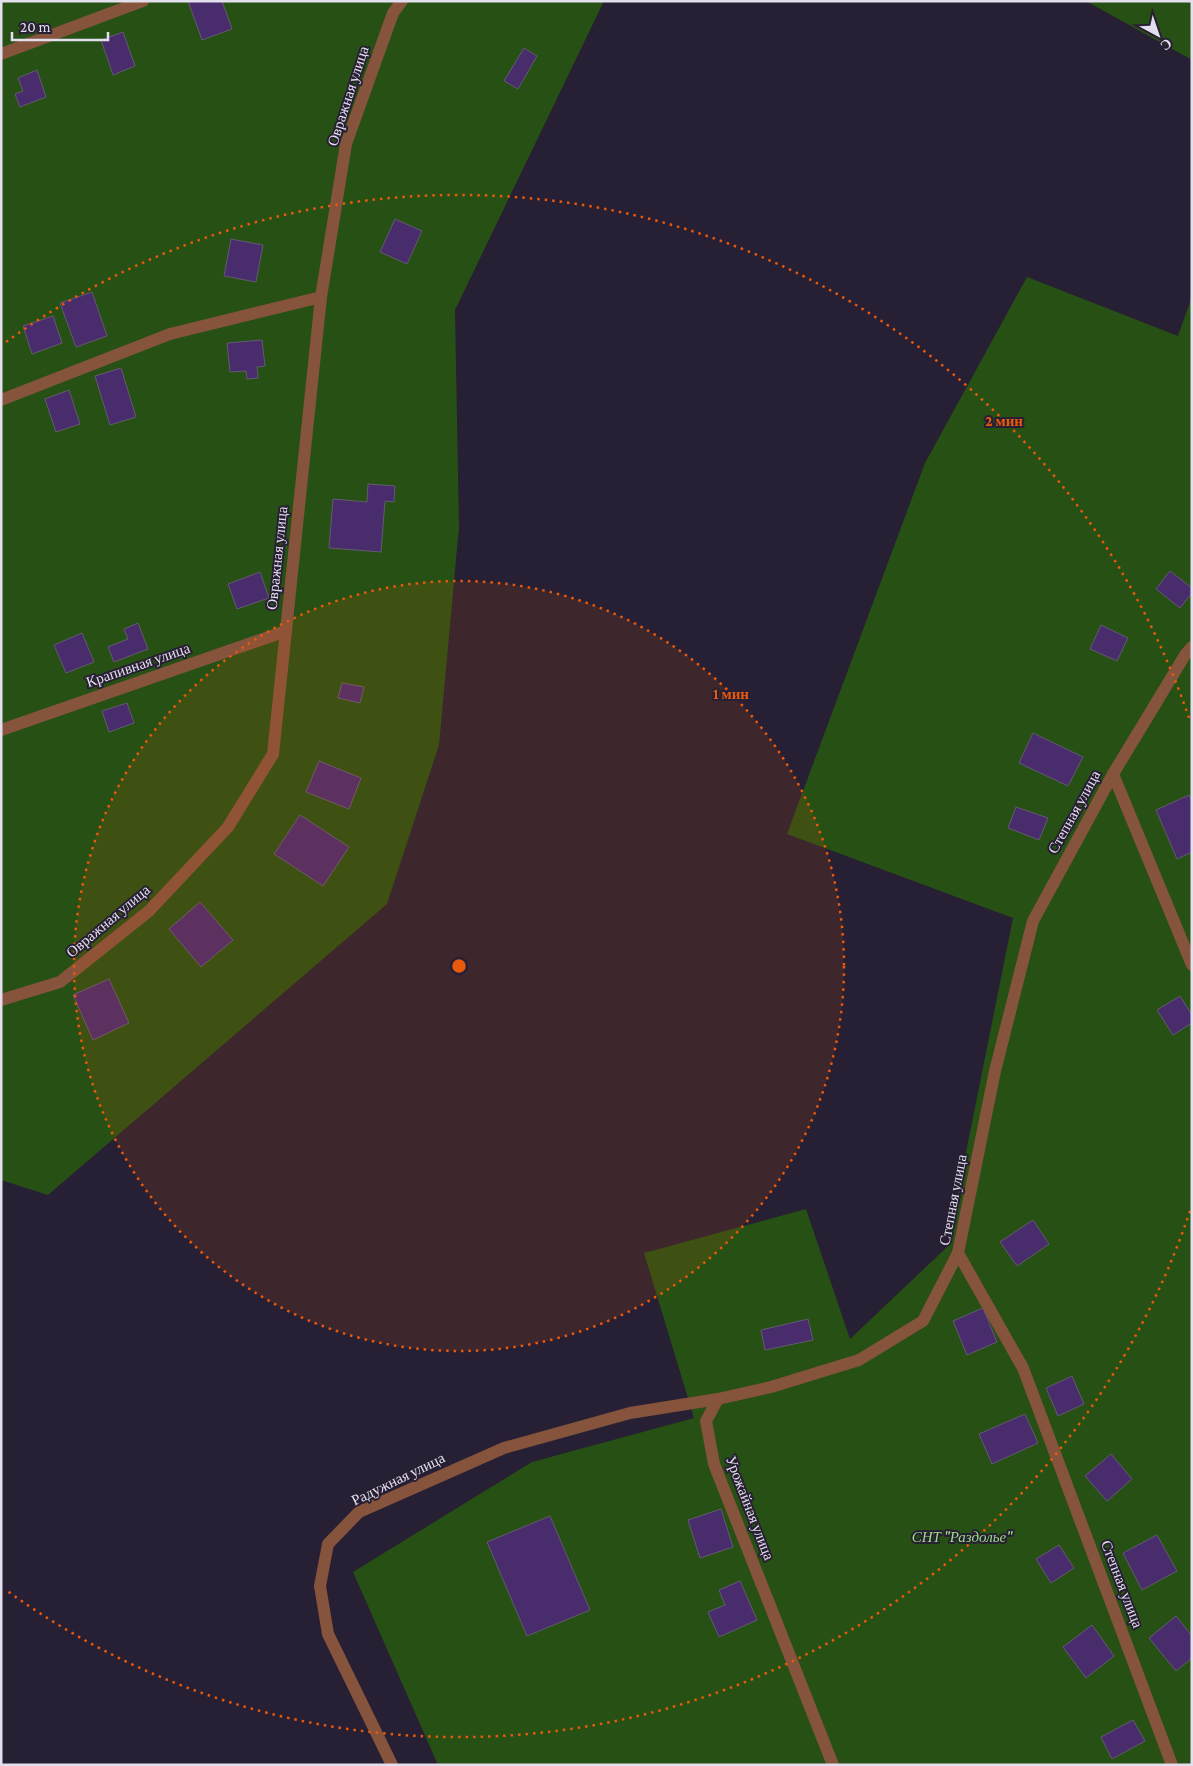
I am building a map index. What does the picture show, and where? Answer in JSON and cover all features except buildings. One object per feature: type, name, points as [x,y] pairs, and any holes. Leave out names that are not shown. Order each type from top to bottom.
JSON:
[{"type":"street","points":[[1,54],[143,1]]},
{"type":"street","name":"Овражная улица","points":[[1,1000],[60,982],[149,911],[228,827],[273,754],[321,297],[346,144],[393,13],[402,1]]},
{"type":"street","points":[[1,400],[170,334],[321,297]]},
{"type":"street","name":"Крапивная улица","points":[[1,730],[286,631]]},
{"type":"street","name":"Степная улица","points":[[1172,1765],[1023,1368],[958,1253],[996,1071],[1033,921],[1113,774],[1185,655],[1192,647]]},
{"type":"street","points":[[1113,774],[1192,966]]},
{"type":"street","points":[[718,1399],[771,1386],[859,1360],[923,1321],[958,1253]]},
{"type":"street","name":"Радужная улица","points":[[392,1765],[328,1634],[320,1586],[328,1544],[359,1512],[504,1448],[630,1413],[718,1399]]},
{"type":"street","name":"Урожайная улица","points":[[718,1399],[706,1421],[714,1464],[833,1765]]},
{"type":"green space","points":[[1,1],[604,1],[455,310],[459,527],[439,745],[387,904],[48,1195],[1,1180]]},
{"type":"green space","points":[[1086,1],[1192,1],[1192,60]]},
{"type":"green space","name":"СНТ \"Раздолье\"","points":[[1027,277],[1178,336],[1192,296],[1192,1765],[438,1765],[353,1572],[532,1462],[694,1418],[644,1253],[806,1209],[850,1339],[947,1247],[1013,918],[787,834],[925,463]]}]
